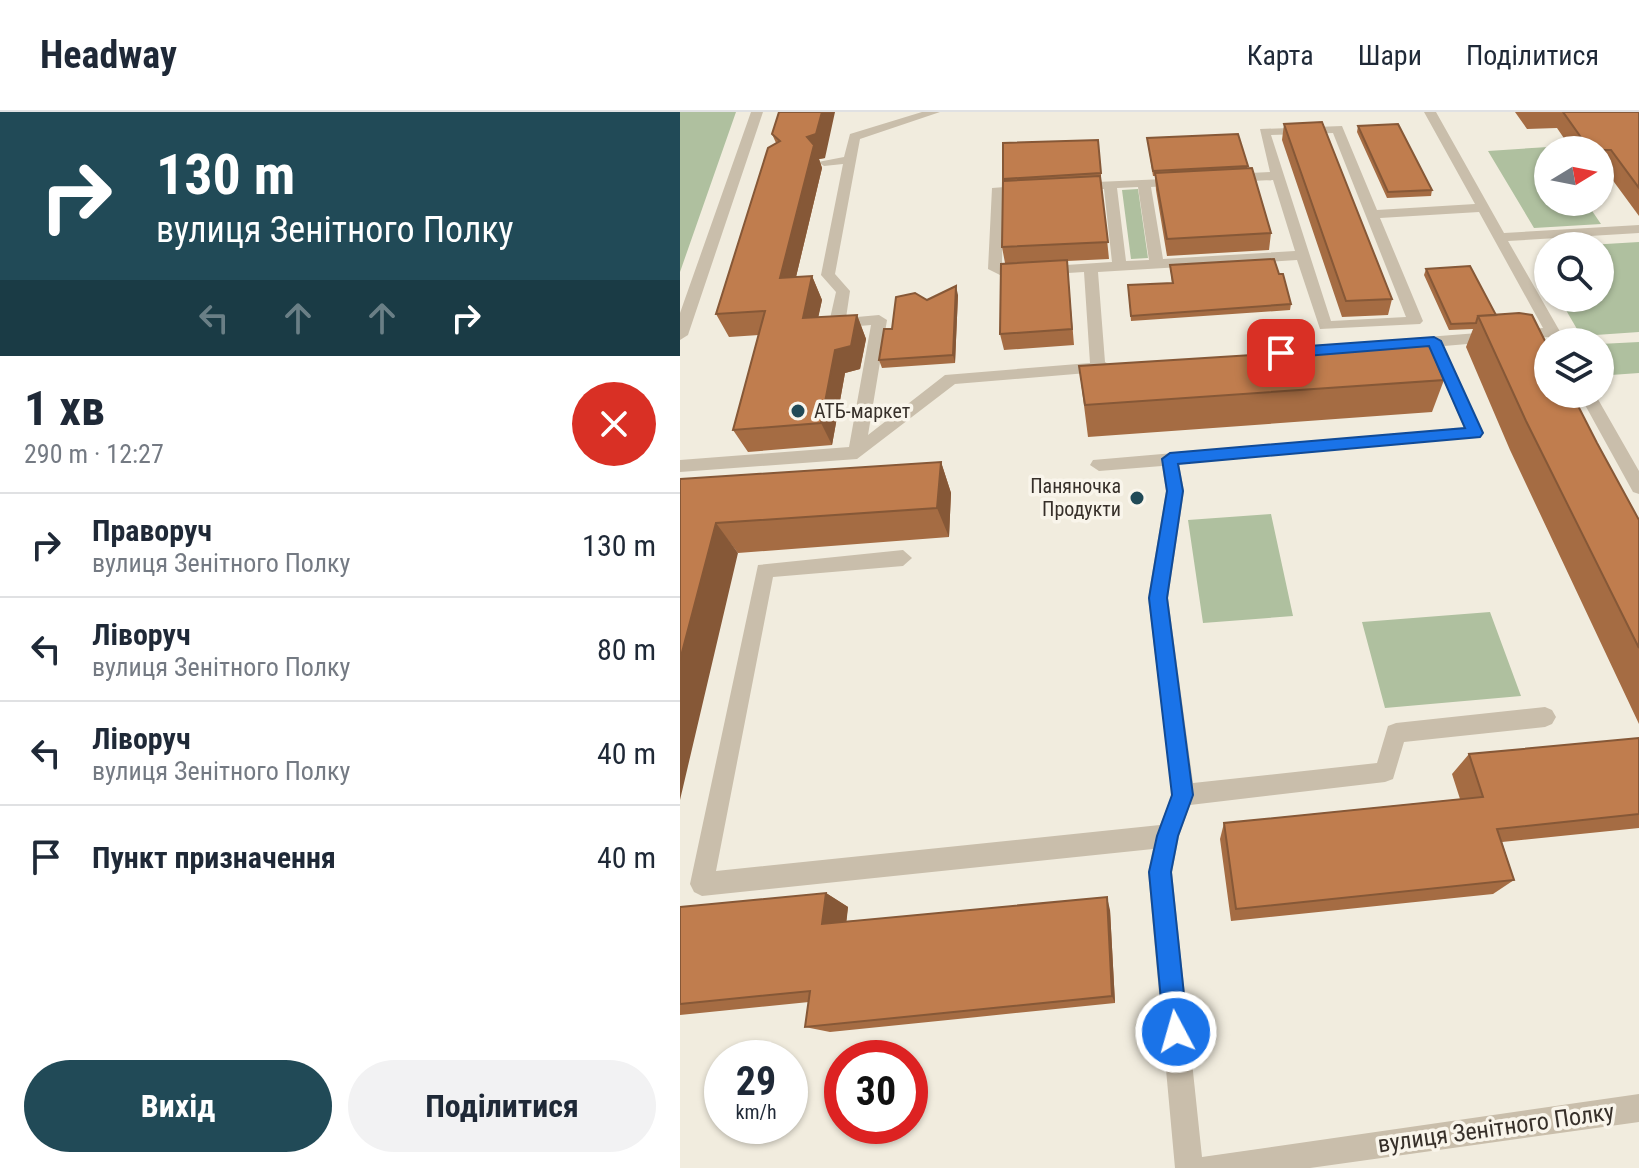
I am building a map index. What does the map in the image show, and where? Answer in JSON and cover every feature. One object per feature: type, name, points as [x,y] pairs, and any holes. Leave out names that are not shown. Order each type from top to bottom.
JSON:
[{"type":"street","points":[[680,335],[746,167],[757,112]]},
{"type":"street","points":[[857,453],[879,320],[837,323],[843,291],[828,275],[854,137],[934,112]]},
{"type":"street","points":[[1430,112],[1550,328]]},
{"type":"street","points":[[1338,129],[1415,321],[1325,326],[1278,176],[1264,132],[1338,129]]},
{"type":"street","points":[[824,162],[849,160]]},
{"type":"street","points":[[1278,176],[997,191],[995,269],[1004,273],[1302,255]]},
{"type":"street","points":[[1144,183],[1157,264]]},
{"type":"street","points":[[1110,185],[1119,266]]},
{"type":"street","points":[[1372,214],[1483,208]]},
{"type":"street","points":[[1499,237],[1639,229]]},
{"type":"street","points":[[1091,268],[1098,367]]},
{"type":"street","points":[[1250,356],[1434,341],[1534,338]]},
{"type":"street","points":[[1099,465],[1475,433],[1434,341]]},
{"type":"street","points":[[680,466],[857,453],[951,379],[1128,365]]},
{"type":"street","points":[[1595,408],[1639,487]]},
{"type":"street","points":[[1170,459],[1175,491],[1158,598],[1183,795],[1167,836],[1160,872],[1189,1168]]},
{"type":"street","points":[[903,558],[765,570],[702,884],[1167,836]]},
{"type":"street","points":[[1183,795],[1385,772],[1396,733],[1545,717]]},
{"type":"street","name":"вулиця Зенітного Полку","points":[[1210,1168],[1639,1108]]},
{"type":"green space","points":[[680,112],[736,112],[680,272]]},
{"type":"green space","points":[[1534,148],[1534,216],[1596,216],[1601,224],[1534,228],[1488,151]]},
{"type":"green space","points":[[1138,189],[1148,258],[1131,259],[1122,190]]},
{"type":"green space","points":[[1639,242],[1639,332],[1614,334],[1614,328],[1576,328],[1567,312],[1614,312],[1614,243]]},
{"type":"green space","points":[[1639,342],[1639,373],[1614,375],[1614,343]]},
{"type":"green space","points":[[1271,514],[1293,616],[1203,623],[1188,520]]},
{"type":"green space","points":[[1490,612],[1521,696],[1385,708],[1362,622]]},
{"type":"building","points":[[779,112],[822,112],[816,134],[807,137],[814,145],[780,278],[812,276],[803,318],[857,315],[851,346],[835,350],[821,423],[733,430],[765,311],[716,314],[768,148],[780,141],[772,134]]},
{"type":"building","points":[[1563,112],[1639,112],[1639,188],[1614,154],[1614,136],[1580,136]]},
{"type":"building","points":[[1322,122],[1392,299],[1346,301],[1284,124]]},
{"type":"building","points":[[1398,124],[1432,190],[1388,192],[1358,126]]},
{"type":"building","points":[[1238,134],[1248,166],[1153,171],[1147,138]]},
{"type":"building","points":[[1098,140],[1101,173],[1003,179],[1003,143]]},
{"type":"building","points":[[1252,168],[1271,233],[1167,239],[1155,173]]},
{"type":"building","points":[[1100,176],[1108,242],[1002,247],[1003,181]]},
{"type":"building","points":[[1274,259],[1279,274],[1283,274],[1291,304],[1131,316],[1128,285],[1173,283],[1170,265]]},
{"type":"building","points":[[1067,260],[1072,329],[1000,334],[1001,264]]},
{"type":"building","points":[[1470,266],[1496,315],[1478,316],[1476,323],[1451,324],[1426,269]]},
{"type":"building","points":[[956,286],[953,355],[879,360],[884,329],[892,329],[896,297],[915,293],[927,300]]},
{"type":"building","points":[[1532,315],[1538,328],[1534,328],[1534,408],[1579,408],[1639,520],[1639,648],[1526,421],[1478,316]]},
{"type":"building","points":[[1429,344],[1444,380],[1085,405],[1079,366]]},
{"type":"building","points":[[941,462],[937,508],[716,523],[680,660],[680,479]]},
{"type":"building","points":[[1639,738],[1639,814],[1497,829],[1514,880],[1236,909],[1224,823],[1483,797],[1469,754]]},
{"type":"building","points":[[826,893],[822,924],[1107,897],[1112,996],[805,1027],[810,991],[680,1004],[680,907]]},
{"type":"place","name":"АТБ-маркет","points":[[798,411]]},
{"type":"place","name":"Паняночка Продукти","points":[[1137,498]]},
{"type":"route","points":[[1176,1032],[1160,872],[1167,836],[1183,795],[1158,598],[1175,491],[1170,459],[1475,433],[1434,341],[1281,353]]}]
